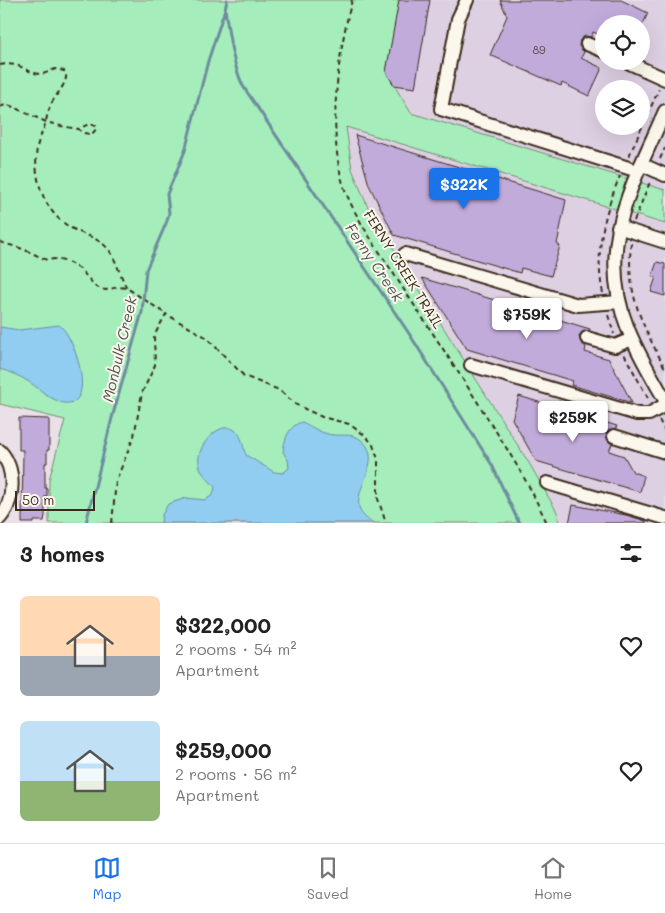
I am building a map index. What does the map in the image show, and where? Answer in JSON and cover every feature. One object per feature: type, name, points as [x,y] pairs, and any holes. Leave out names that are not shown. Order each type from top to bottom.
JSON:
[{"type":"street","points":[[467,0],[458,18],[441,109],[640,168],[660,172]]},
{"type":"street","points":[[588,44],[595,47]]},
{"type":"street","points":[[645,70],[665,79]]},
{"type":"street","points":[[665,111],[624,202],[615,250],[620,302],[632,340],[660,381],[665,400]]},
{"type":"street","points":[[618,227],[665,242]]},
{"type":"street","points":[[405,254],[578,305],[620,302]]},
{"type":"street","points":[[587,338],[616,346],[632,340]]},
{"type":"street","points":[[471,365],[641,415],[653,412],[665,405]]},
{"type":"street","points":[[614,436],[665,452]]},
{"type":"street","points":[[0,451],[10,468],[12,488],[7,507],[0,518]]},
{"type":"street","points":[[547,483],[665,518]]},
{"type":"path","name":"FERNY CREEK TRAIL","points":[[352,0],[339,75],[336,124],[339,168],[347,196],[372,239],[512,456],[531,490],[546,523]]},
{"type":"path","points":[[0,65],[16,65],[37,74],[44,74],[56,68],[66,73],[66,80],[56,94],[38,143],[37,179],[45,201],[54,214],[74,230],[99,240],[110,251],[127,288]]},
{"type":"path","points":[[0,107],[5,105],[11,106],[46,122],[78,129],[83,133],[95,132],[97,128],[89,124],[78,129]]},
{"type":"path","points":[[665,148],[660,172],[639,206],[632,232],[629,265],[632,290],[645,330],[665,368]]},
{"type":"path","points":[[0,242],[23,249],[47,260],[55,259],[68,262],[80,269],[101,289],[127,288],[166,314],[206,337],[244,376],[279,390],[304,409],[349,424],[366,436],[373,445],[378,458],[378,499],[386,523]]},
{"type":"path","points":[[112,523],[116,481],[134,436],[142,393],[155,365],[154,336],[166,314]]},
{"type":"shaded area","points":[[400,0],[665,0],[665,190],[411,113],[386,72]]},
{"type":"shaded area","points":[[346,127],[665,224],[665,523],[559,523],[557,512],[529,463],[369,210],[352,169]]},
{"type":"green space","points":[[0,0],[400,0],[386,72],[411,113],[665,190],[665,224],[346,127],[352,169],[369,210],[529,463],[557,512],[559,523],[49,523],[49,480],[65,420],[0,404]]},
{"type":"water","points":[[59,325],[65,331],[75,352],[81,379],[81,391],[77,399],[69,403],[59,402],[22,378],[0,369],[0,327],[19,330]]},
{"type":"water","points":[[302,422],[325,433],[357,437],[368,449],[370,459],[360,494],[359,505],[363,515],[374,523],[161,523],[162,515],[168,504],[186,498],[205,500],[213,495],[215,487],[206,477],[199,464],[201,449],[211,435],[218,430],[232,428],[240,435],[246,455],[274,472],[283,473],[289,468],[288,460],[283,452],[286,438],[294,426]]},
{"type":"building","points":[[399,0],[430,0],[415,88],[394,85],[386,72]]},
{"type":"building","points":[[500,0],[621,0],[648,13],[647,15],[595,15],[595,33],[593,32],[591,37],[585,36],[580,40],[579,46],[584,52],[581,58],[595,65],[595,70],[601,70],[589,96],[562,83],[561,86],[490,55],[507,16]]},
{"type":"building","points":[[355,135],[566,200],[557,244],[560,246],[551,276],[521,268],[520,273],[394,235],[369,185]]},
{"type":"building","points":[[657,262],[665,264],[665,296],[651,292],[656,277],[652,276]]},
{"type":"building","points":[[422,278],[590,329],[582,332],[579,336],[581,343],[586,347],[585,352],[609,359],[632,403],[571,385],[573,381],[467,349]]},
{"type":"building","points":[[519,396],[617,426],[606,434],[608,441],[612,444],[609,451],[624,456],[633,472],[644,476],[640,492],[536,461],[512,419]]},
{"type":"building","points":[[19,418],[49,419],[49,450],[47,450],[47,463],[45,463],[45,488],[47,488],[47,496],[45,496],[45,516],[44,521],[34,521],[34,523],[22,523],[23,450],[19,450]]},
{"type":"building","points":[[573,505],[626,515],[646,521],[646,523],[569,523]]},
{"type":"waterway","name":"Monbulk Creek","points":[[86,523],[112,418],[142,312],[146,270],[167,221],[169,213],[167,194],[185,151],[208,61],[227,0]]},
{"type":"waterway","name":"Ferny Creek","points":[[225,9],[234,58],[243,86],[410,335],[492,465],[519,523]]}]
